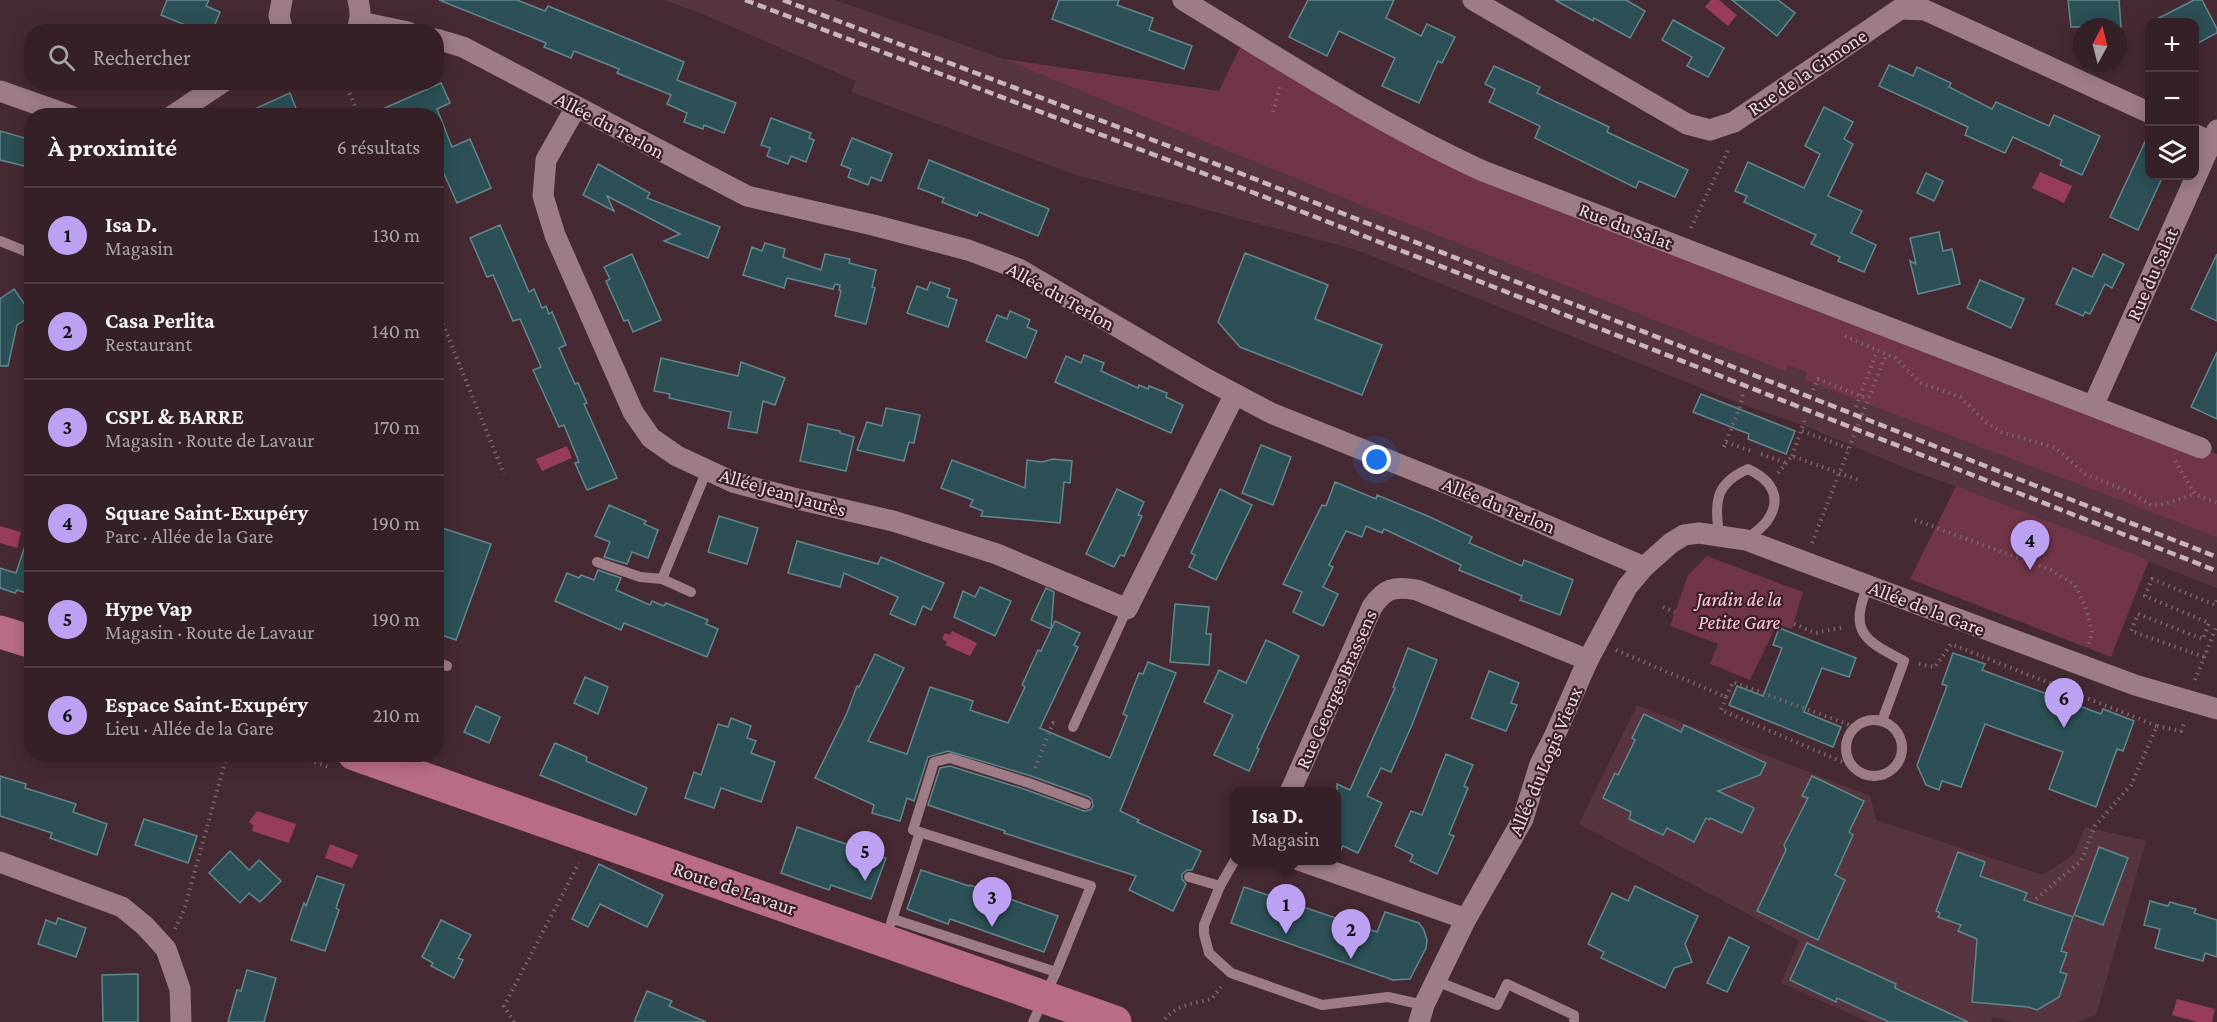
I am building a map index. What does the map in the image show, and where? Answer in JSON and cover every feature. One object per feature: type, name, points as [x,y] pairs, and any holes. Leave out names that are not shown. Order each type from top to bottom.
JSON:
[{"type":"main road","points":[[0,632],[24,640]]},
{"type":"main road","name":"Route de Lavaur","points":[[378,762],[889,930],[1044,997],[1115,1022]]},
{"type":"street","points":[[281,24],[279,16],[282,0]]},
{"type":"street","points":[[358,0],[360,10],[358,24]]},
{"type":"street","name":"Rue du Salat","points":[[1183,0],[1285,63],[1441,152],[1483,171],[2201,448]]},
{"type":"street","name":"Rue de la Gimone","points":[[1473,0],[1687,124],[1710,130],[1734,122],[1893,5],[1925,10],[2145,111]]},
{"type":"street","name":"Allée du Terlon","points":[[444,41],[463,47],[747,196],[968,250],[1019,269],[1271,413],[1478,496],[1644,567]]},
{"type":"street","points":[[190,108],[213,90]]},
{"type":"street","points":[[0,91],[48,108]]},
{"type":"street","name":"Allée Jean Jaurès","points":[[576,106],[546,160],[543,196],[555,235],[633,412],[651,438],[677,456],[733,482],[893,521],[997,554],[1127,609]]},
{"type":"street","name":"Rue du Salat","points":[[2092,406],[2210,138]]},
{"type":"street","points":[[1127,609],[1235,394]]},
{"type":"street","name":"Allée de la Gare","points":[[1644,567],[1671,543],[1684,536],[1699,533],[1746,540],[2135,685],[2217,709]]},
{"type":"street","name":"Allée du Logis Vieux","points":[[1421,1014],[1466,920],[1523,819],[1540,764],[1593,651],[1628,587],[1644,567]]},
{"type":"street","name":"Rue Georges Brassens","points":[[1292,787],[1372,607],[1385,591],[1400,587],[1417,590],[1593,651]]},
{"type":"street","points":[[0,862],[122,907],[145,926],[166,949],[180,989],[181,1022]]},
{"type":"street","points":[[1310,865],[1466,920]]},
{"type":"lane","points":[[0,241],[24,251]]},
{"type":"lane","points":[[1719,536],[1716,507],[1722,485],[1748,469],[1762,475],[1770,483],[1775,502],[1768,520],[1746,540]]},
{"type":"lane","points":[[662,579],[707,470]]},
{"type":"lane","points":[[597,562],[640,577],[662,579],[691,592]]},
{"type":"lane","points":[[1868,586],[1861,601],[1859,624],[1871,644],[1904,661],[1882,721]]},
{"type":"lane","points":[[1073,727],[1127,609]]},
{"type":"lane","points":[[1882,721],[1892,726],[1899,734],[1902,743],[1900,760],[1886,774],[1876,776],[1859,772],[1852,766],[1846,753],[1846,743],[1854,727],[1863,722],[1882,721]]},
{"type":"lane","points":[[1044,997],[1091,886],[913,830],[934,762],[950,759],[1029,783],[1086,804]]},
{"type":"lane","points":[[889,930],[921,832]]},
{"type":"lane","points":[[1232,865],[1220,886],[1204,925],[1209,953],[1231,973],[1322,1005],[1388,997],[1421,1014]]},
{"type":"lane","points":[[1189,877],[1220,886]]},
{"type":"lane","points":[[1436,981],[1497,1005],[1507,984],[1574,1015],[1574,1022]]},
{"type":"path","points":[[348,90],[356,108]]},
{"type":"path","points":[[1683,248],[1732,141],[1734,122]]},
{"type":"path","points":[[1840,309],[1836,318],[1839,332],[1848,339],[1886,354],[1903,364],[1921,382],[1960,397],[1986,422],[2001,432],[2056,448],[2085,474],[2132,493],[2151,505],[2165,504],[2195,494],[2217,503]]},
{"type":"path","points":[[444,327],[504,474]]},
{"type":"path","points":[[1856,407],[1877,351]]},
{"type":"path","points":[[1811,545],[1886,354]]},
{"type":"path","points":[[1813,390],[1818,380],[1868,399]]},
{"type":"path","points":[[1724,447],[1741,404],[1743,392]]},
{"type":"path","points":[[1770,483],[1792,456],[1806,417]]},
{"type":"path","points":[[1802,431],[1848,448]]},
{"type":"path","points":[[1792,456],[1861,481]]},
{"type":"path","points":[[1915,520],[2051,570],[2075,585],[2085,606],[2092,632],[2087,651]]},
{"type":"path","points":[[2204,657],[2131,631],[2138,614],[2203,639],[2209,623],[2145,596],[2152,579],[2215,605],[2217,600]]},
{"type":"path","points":[[1663,607],[1674,612]]},
{"type":"path","points":[[1794,624],[1815,633],[1859,624]]},
{"type":"path","points":[[2193,687],[2217,625]]},
{"type":"path","points":[[1904,661],[1935,667],[1951,644],[2157,726],[2181,731],[2184,723],[2174,720]]},
{"type":"path","points":[[1593,651],[1726,697]]},
{"type":"path","points":[[1852,766],[1721,710],[1733,682],[1854,727]]},
{"type":"path","points":[[1029,783],[1053,723]]},
{"type":"path","points":[[2036,899],[2081,861],[2095,826],[2131,785],[2157,726]]},
{"type":"path","points":[[166,949],[184,910],[225,762]]},
{"type":"path","points":[[514,1022],[504,1006],[584,854]]},
{"type":"path","points":[[1165,1019],[1171,1012],[1185,1005],[1212,999],[1231,973]]},
{"type":"shaded area","points":[[664,0],[835,0],[1004,59],[1193,95],[2217,536],[2217,588],[1915,472],[1803,425],[1741,404],[1357,250],[1076,175],[851,92],[856,81],[705,15]]},
{"type":"shaded area","points":[[1711,0],[1719,0],[1737,15],[1728,26],[1705,7]]},
{"type":"shaded area","points":[[2040,172],[2072,186],[2064,203],[2032,188]]},
{"type":"shaded area","points":[[567,446],[572,458],[542,471],[536,459]]},
{"type":"shaded area","points":[[0,526],[21,532],[17,548],[0,543]]},
{"type":"shaded area","points":[[952,631],[977,643],[970,656],[945,645],[947,642],[942,639],[945,633],[950,635]]},
{"type":"shaded area","points":[[1637,705],[1870,796],[1876,820],[2043,875],[2074,854],[2085,827],[2146,841],[2096,1015],[2076,1022],[2013,1022],[1993,1017],[1991,1022],[1869,1022],[1781,983],[1799,941],[1579,824]]},
{"type":"shaded area","points":[[257,811],[296,824],[289,843],[252,831],[253,825],[249,822]]},
{"type":"shaded area","points":[[330,844],[358,855],[352,868],[325,858]]},
{"type":"shaded area","points":[[2177,999],[2215,1009],[2212,1022],[2197,1022],[2172,1015]]},
{"type":"green space","points":[[1245,37],[1441,152],[2217,454],[2217,537],[1805,380],[1807,372],[1788,365],[1785,371],[1373,210],[1004,59],[1219,91]]},
{"type":"green space","points":[[1956,486],[2149,560],[2111,657],[1910,579]]},
{"type":"green space","name":"Jardin de la Petite Gare","points":[[1707,556],[1803,592],[1792,629],[1777,624],[1750,680],[1710,664],[1718,644],[1670,626],[1688,575]]},
{"type":"building","points":[[167,0],[209,0],[206,6],[220,12],[215,24],[183,24],[161,15]]},
{"type":"building","points":[[439,0],[517,0],[545,11],[548,6],[684,62],[677,80],[736,103],[724,133],[704,125],[703,129],[684,122],[687,113],[667,104],[671,95],[617,73],[619,69],[574,51],[571,58],[544,47],[546,43]]},
{"type":"building","points":[[1059,0],[1119,0],[1117,5],[1153,18],[1149,30],[1192,46],[1184,69],[1052,19]]},
{"type":"building","points":[[1308,0],[1394,0],[1386,18],[1421,36],[1427,24],[1455,37],[1442,63],[1438,61],[1419,103],[1382,86],[1395,58],[1339,31],[1327,56],[1289,37]]},
{"type":"building","points":[[1555,0],[1626,0],[1645,11],[1630,38]]},
{"type":"building","points":[[1732,0],[1778,0],[1795,13],[1777,36]]},
{"type":"building","points":[[2068,0],[2119,0],[2120,18],[2073,18],[2073,27],[2071,27]]},
{"type":"building","points":[[2194,0],[2202,0],[2217,29],[2217,33],[2199,42],[2199,18],[2159,18]]},
{"type":"building","points":[[1673,20],[1724,48],[1708,77],[1687,66],[1692,57],[1662,40]]},
{"type":"building","points":[[1889,65],[1913,76],[1917,67],[1951,83],[1949,87],[1992,109],[1996,102],[2049,126],[2054,115],[2100,136],[2082,175],[2060,165],[2062,160],[2013,137],[2005,153],[1965,135],[1968,127],[1879,86]]},
{"type":"building","points":[[1494,66],[1540,87],[1537,93],[1609,127],[1607,132],[1688,170],[1675,197],[1639,181],[1636,188],[1535,138],[1540,126],[1489,102],[1495,89],[1485,84]]},
{"type":"building","points":[[425,90],[444,90],[450,103],[439,108],[385,108]]},
{"type":"building","points":[[290,93],[296,108],[257,108]]},
{"type":"building","points":[[1824,107],[1853,122],[1844,139],[1853,144],[1828,196],[1862,211],[1851,233],[1876,245],[1864,272],[1838,261],[1840,257],[1811,244],[1816,235],[1744,202],[1747,196],[1735,191],[1748,162],[1804,188],[1820,154],[1805,146]]},
{"type":"building","points":[[771,118],[811,133],[809,138],[814,140],[806,162],[791,156],[788,164],[767,156],[770,148],[761,145]]},
{"type":"building","points":[[444,127],[452,147],[470,139],[491,188],[457,203],[444,174]]},
{"type":"building","points":[[0,131],[24,138],[24,166],[0,160]]},
{"type":"building","points":[[852,138],[892,154],[881,181],[871,177],[868,185],[848,177],[851,169],[841,165]]},
{"type":"building","points":[[2145,142],[2145,180],[2161,180],[2138,230],[2110,217]]},
{"type":"building","points":[[929,160],[1049,209],[1038,236],[979,212],[977,216],[942,202],[944,198],[918,188]]},
{"type":"building","points":[[598,164],[650,193],[647,198],[720,227],[708,258],[664,241],[680,234],[607,196],[614,211],[583,195]]},
{"type":"building","points":[[1926,173],[1943,181],[1934,201],[1917,193]]},
{"type":"building","points":[[500,225],[529,292],[534,289],[542,308],[546,306],[549,314],[552,312],[566,345],[559,348],[575,384],[578,383],[587,403],[584,404],[617,478],[587,490],[575,463],[579,462],[564,425],[559,427],[533,370],[541,367],[520,319],[513,321],[493,275],[487,277],[470,238]]},
{"type":"building","points":[[1939,232],[1943,251],[1952,249],[1960,284],[1918,294],[1910,261],[1916,264],[1910,238]]},
{"type":"building","points":[[765,243],[785,249],[783,257],[821,270],[825,254],[850,259],[849,263],[876,270],[872,287],[875,288],[866,324],[835,316],[841,291],[839,290],[840,285],[835,284],[833,289],[787,278],[784,288],[743,275],[752,247],[762,251]]},
{"type":"building","points":[[1245,253],[1328,285],[1315,319],[1382,345],[1362,395],[1240,347],[1218,322]]},
{"type":"building","points":[[632,254],[661,320],[633,332],[628,320],[624,321],[606,281],[610,279],[604,267]]},
{"type":"building","points":[[2103,254],[2124,264],[2112,288],[2105,284],[2090,314],[2085,312],[2083,316],[2056,304],[2073,268],[2092,277]]},
{"type":"building","points":[[2217,254],[2217,321],[2191,309]]},
{"type":"building","points":[[1980,280],[2024,299],[2011,328],[1967,308]]},
{"type":"building","points":[[930,282],[950,289],[947,297],[957,300],[948,327],[907,313],[917,286],[927,290]]},
{"type":"building","points":[[14,289],[24,303],[24,320],[17,325],[8,366],[0,366],[0,299]]},
{"type":"building","points":[[1010,311],[1030,320],[1027,327],[1037,331],[1026,358],[986,341],[997,315],[1007,319]]},
{"type":"building","points":[[2217,352],[2217,419],[2191,407]]},
{"type":"building","points":[[1084,355],[1104,363],[1101,371],[1138,388],[1139,385],[1148,389],[1149,386],[1167,393],[1166,397],[1183,405],[1171,433],[1055,382],[1066,356],[1081,363]]},
{"type":"building","points":[[661,358],[738,376],[741,362],[785,378],[775,405],[763,401],[757,433],[728,428],[731,412],[669,398],[670,394],[654,391]]},
{"type":"building","points":[[1701,394],[1795,431],[1786,454],[1748,439],[1749,434],[1693,412]]},
{"type":"building","points":[[886,408],[920,415],[914,443],[909,442],[904,461],[857,450],[867,422],[882,426]]},
{"type":"building","points":[[808,424],[840,431],[840,433],[854,437],[846,471],[800,461]]},
{"type":"building","points":[[1261,445],[1291,457],[1273,505],[1242,493]]},
{"type":"building","points":[[1053,459],[1072,461],[1070,483],[1064,482],[1060,523],[981,516],[983,511],[970,506],[973,500],[941,488],[952,460],[1025,488],[1027,460],[1042,462]]},
{"type":"building","points":[[1335,482],[1376,499],[1377,495],[1430,517],[1472,537],[1469,543],[1522,566],[1524,560],[1573,580],[1560,615],[1520,600],[1522,596],[1459,570],[1461,565],[1384,529],[1382,533],[1366,526],[1362,537],[1346,531],[1329,565],[1333,567],[1323,587],[1338,594],[1323,626],[1293,612],[1302,592],[1283,584],[1322,505],[1326,506]]},
{"type":"building","points":[[1117,489],[1144,502],[1138,515],[1142,516],[1124,556],[1120,555],[1114,567],[1086,554]]},
{"type":"building","points":[[1220,489],[1252,505],[1216,580],[1189,567],[1195,555],[1191,553]]},
{"type":"building","points":[[609,505],[646,521],[644,524],[658,530],[648,558],[632,552],[627,564],[604,557],[610,542],[595,536]]},
{"type":"building","points":[[719,516],[758,528],[747,564],[708,552]]},
{"type":"building","points":[[444,529],[491,544],[456,640],[444,636]]},
{"type":"building","points":[[797,541],[878,564],[881,557],[944,583],[931,610],[923,606],[915,625],[890,614],[898,597],[844,573],[840,587],[788,573]]},
{"type":"building","points":[[24,549],[24,592],[17,590],[15,593],[0,588],[0,568],[16,573]]},
{"type":"building","points":[[598,570],[621,578],[616,590],[650,605],[652,601],[664,606],[666,603],[708,620],[706,624],[718,629],[707,657],[624,623],[621,630],[555,601],[567,573],[579,578],[581,575],[594,580]]},
{"type":"building","points":[[980,587],[1011,601],[995,636],[954,617],[963,591],[975,597]]},
{"type":"building","points":[[1046,588],[1054,592],[1051,629],[1031,620]]},
{"type":"building","points":[[1175,604],[1209,607],[1206,634],[1211,634],[1209,665],[1170,662]]},
{"type":"building","points":[[1055,621],[1080,633],[1074,645],[1078,647],[1040,728],[1110,758],[1127,716],[1123,714],[1139,673],[1143,674],[1148,662],[1176,673],[1120,811],[1139,820],[1137,822],[1201,851],[1192,870],[1187,870],[1182,874],[1182,879],[1186,884],[1173,911],[1129,890],[1136,876],[1004,833],[1005,831],[928,805],[940,768],[950,766],[1084,811],[1090,810],[1093,806],[1089,797],[1031,776],[948,751],[928,757],[914,801],[907,798],[900,821],[872,813],[874,805],[815,778],[847,713],[857,686],[859,687],[875,654],[904,668],[868,741],[907,754],[930,687],[973,701],[970,710],[1008,723],[1025,687],[1022,685],[1038,650],[1041,651]]},
{"type":"building","points":[[1779,628],[1856,658],[1849,677],[1822,668],[1804,712],[1841,727],[1833,747],[1729,705],[1737,686],[1763,696],[1782,648],[1773,645]]},
{"type":"building","points":[[1266,640],[1299,656],[1257,748],[1259,749],[1249,771],[1214,755],[1233,715],[1204,702],[1219,670],[1246,683]]},
{"type":"building","points":[[1408,648],[1437,660],[1391,772],[1381,768],[1367,796],[1382,803],[1358,853],[1343,846],[1341,850],[1341,787],[1337,787],[1337,784],[1350,790],[1395,688],[1393,687]]},
{"type":"building","points":[[1953,653],[1985,664],[1982,670],[2101,714],[2103,709],[2134,721],[2123,751],[2117,749],[2096,807],[2049,789],[2063,752],[1985,724],[1961,787],[1942,781],[1939,790],[1926,785],[1917,765],[1947,686],[1942,684]]},
{"type":"building","points":[[1489,671],[1519,683],[1511,703],[1517,705],[1506,731],[1471,718]]},
{"type":"building","points":[[585,677],[608,687],[598,714],[574,703]]},
{"type":"building","points":[[476,706],[500,717],[489,743],[464,732]]},
{"type":"building","points":[[1644,714],[1681,732],[1684,725],[1766,763],[1760,775],[1718,791],[1754,808],[1742,833],[1706,818],[1694,842],[1667,828],[1663,835],[1629,819],[1631,812],[1603,798],[1615,773],[1618,775],[1635,740],[1632,738]]},
{"type":"building","points":[[731,718],[751,726],[747,738],[756,741],[751,753],[775,762],[761,802],[721,788],[714,808],[685,798],[694,772],[701,775],[718,724],[728,727]]},
{"type":"building","points":[[555,743],[587,757],[586,761],[647,788],[636,815],[540,775]]},
{"type":"building","points":[[1446,754],[1473,765],[1464,786],[1468,788],[1449,834],[1454,836],[1437,874],[1410,861],[1413,855],[1395,846],[1411,811],[1422,815]]},
{"type":"building","points":[[0,776],[26,784],[25,788],[76,804],[73,812],[107,824],[97,855],[50,838],[52,833],[0,816]]},
{"type":"building","points":[[1812,776],[1864,801],[1849,832],[1853,835],[1835,875],[1845,880],[1818,940],[1757,911],[1786,850],[1784,845],[1808,798],[1802,796]]},
{"type":"building","points":[[144,819],[197,836],[188,863],[135,845]]},
{"type":"building","points":[[797,827],[886,858],[871,899],[831,885],[829,890],[781,873]]},
{"type":"building","points":[[2099,847],[2128,858],[2103,925],[2074,915]]},
{"type":"building","points":[[230,851],[249,870],[259,860],[281,881],[260,902],[249,893],[240,903],[209,873]]},
{"type":"building","points":[[1958,852],[1985,862],[1980,876],[2027,893],[2024,900],[2073,917],[2061,951],[2067,953],[2060,972],[2067,974],[2059,997],[2037,1010],[2028,1007],[1972,1002],[1977,939],[1958,931],[1961,925],[1938,917],[1940,913],[1936,911]]},
{"type":"building","points":[[599,864],[663,895],[647,927],[600,904],[588,927],[572,919]]},
{"type":"building","points":[[921,870],[1058,916],[1044,952],[950,919],[948,924],[907,909]]},
{"type":"building","points":[[317,876],[344,885],[336,908],[339,910],[325,951],[291,940],[304,903],[306,906]]},
{"type":"building","points":[[1635,886],[1698,916],[1685,944],[1692,962],[1674,968],[1665,988],[1601,958],[1604,952],[1588,944],[1612,893],[1628,901]]},
{"type":"building","points":[[1244,887],[1377,932],[1385,912],[1419,923],[1427,940],[1426,948],[1410,979],[1393,980],[1231,923]]},
{"type":"building","points":[[2150,901],[2168,906],[2170,902],[2196,909],[2194,913],[2217,920],[2217,957],[2205,953],[2203,961],[2155,948],[2160,929],[2144,925]]},
{"type":"building","points":[[58,918],[86,928],[76,957],[38,944],[46,920],[56,924]]},
{"type":"building","points":[[441,920],[471,935],[458,958],[463,960],[454,978],[431,966],[433,963],[422,957]]},
{"type":"building","points":[[1729,937],[1749,947],[1727,992],[1707,983]]},
{"type":"building","points":[[1807,943],[1896,984],[1895,988],[1968,1022],[1889,1022],[1837,998],[1836,1002],[1790,980]]},
{"type":"building","points":[[247,970],[276,978],[264,1022],[228,1022],[237,990],[241,991]]},
{"type":"building","points":[[138,974],[138,1022],[103,1022],[102,975]]},
{"type":"building","points":[[647,991],[672,1001],[669,1006],[706,1022],[634,1022]]},
{"type":"railway","points":[[745,0],[1234,185],[2217,571]]},
{"type":"railway","points":[[783,0],[1237,172],[2217,557]]},
{"type":"place","name":"Square Saint-Exupéry","points":[[2030,570]]},
{"type":"place","name":"Espace Saint-Exupéry","points":[[2064,728]]},
{"type":"place","name":"Hype Vap","points":[[865,881]]},
{"type":"place","name":"CSPL & BARRE","points":[[992,927]]},
{"type":"place","name":"Isa D.","points":[[1286,934]]},
{"type":"place","name":"Casa Perlita","points":[[1351,959]]}]
